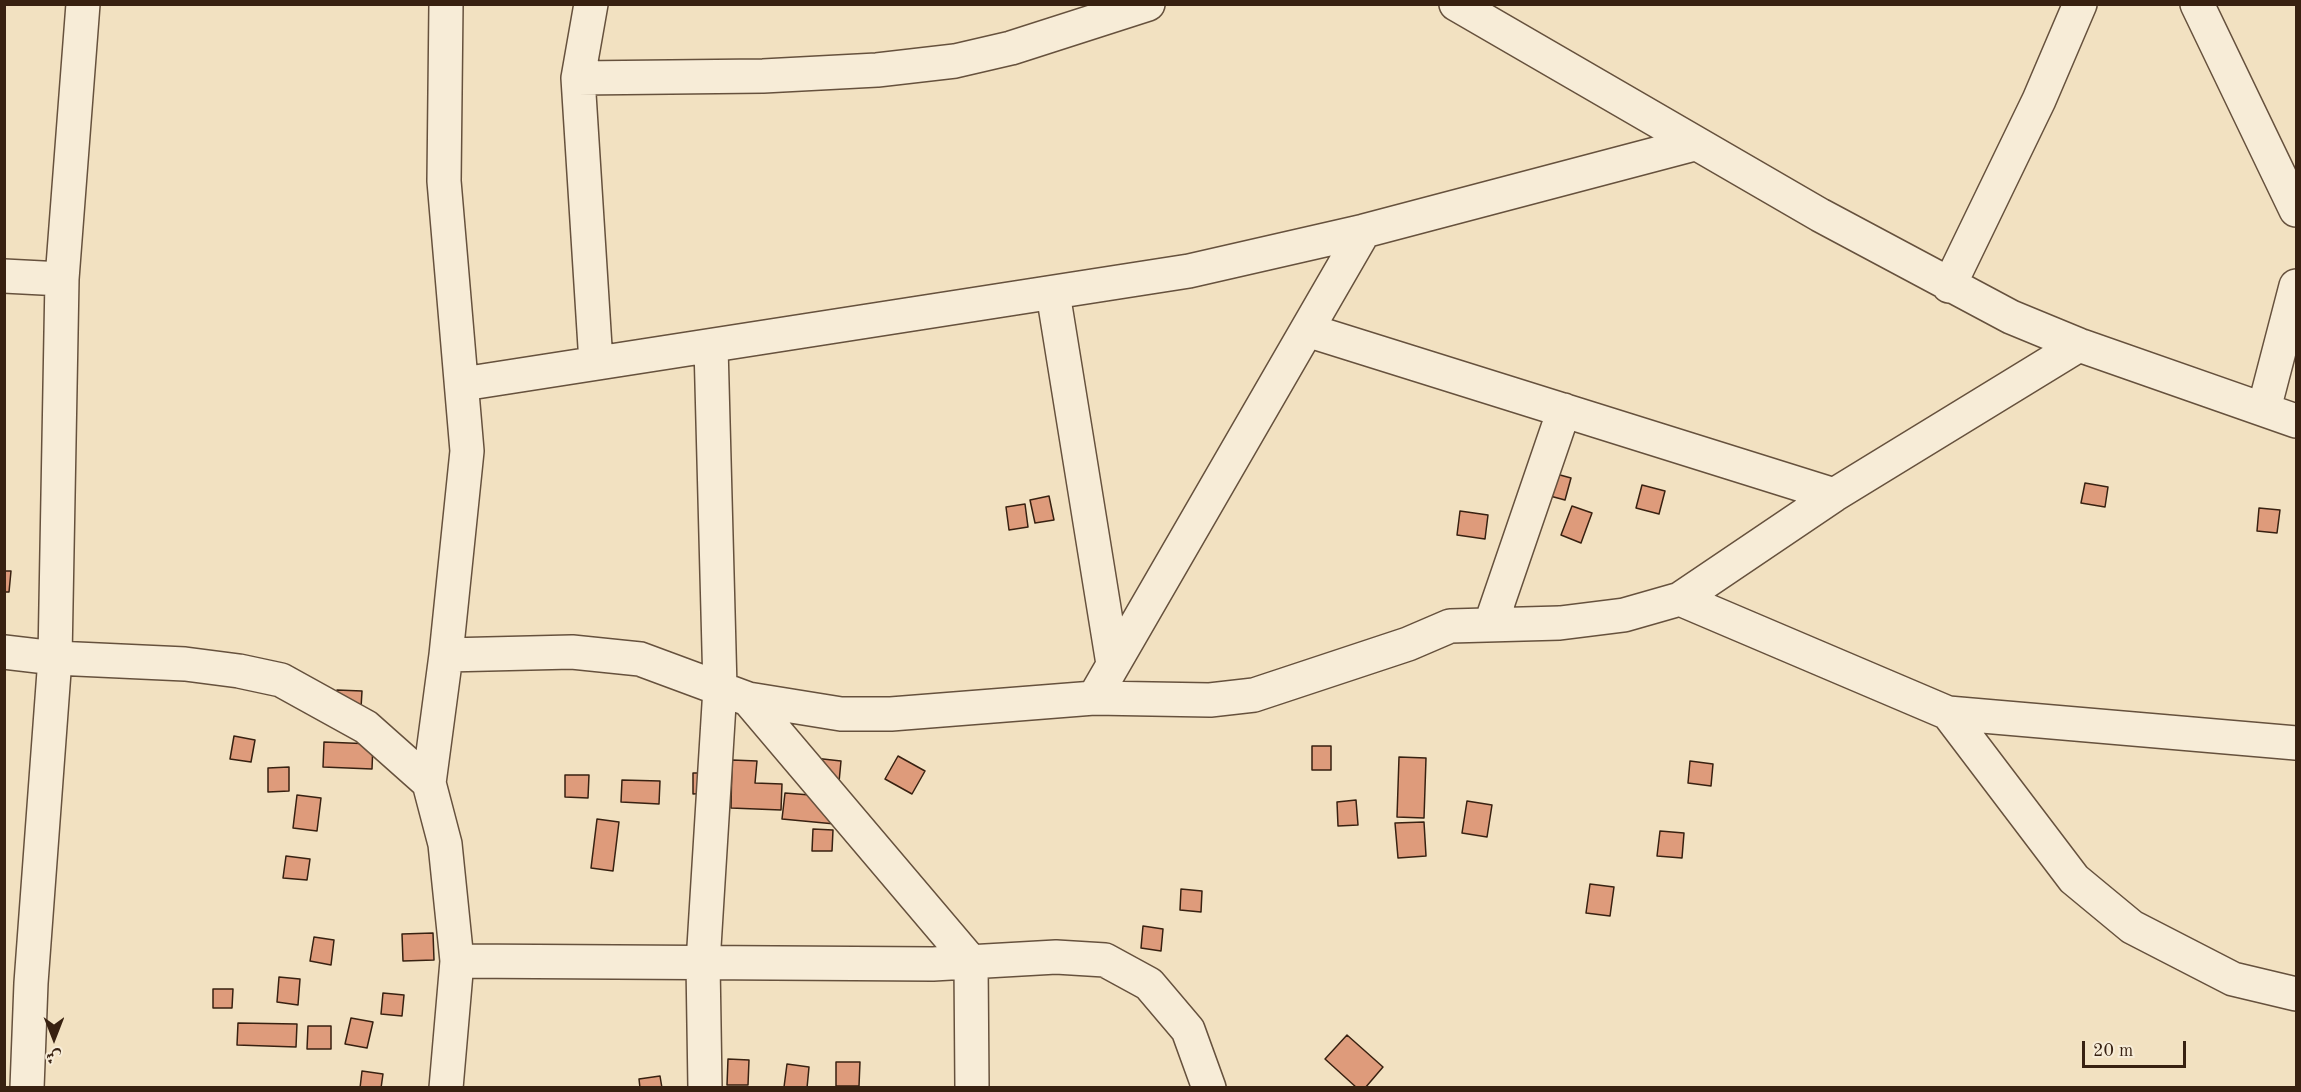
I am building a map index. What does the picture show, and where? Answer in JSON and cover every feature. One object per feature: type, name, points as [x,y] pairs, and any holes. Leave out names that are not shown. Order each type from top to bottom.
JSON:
[{"type":"street","points":[[27,1088],[18,982],[55,658],[62,279],[83,4]]},
{"type":"street","points":[[446,4],[444,181],[467,451],[446,655],[429,783],[445,844],[457,962],[447,1088]]},
{"type":"street","points":[[591,4],[578,78],[596,363]]},
{"type":"street","points":[[578,78],[763,76],[877,70],[955,61],[1011,48],[1148,4]]},
{"type":"street","points":[[1456,4],[1694,144],[1949,286],[2011,317],[2079,345],[2296,421]]},
{"type":"street","points":[[1949,286],[2039,100],[2080,4]]},
{"type":"street","points":[[2197,4],[2296,210]]},
{"type":"street","points":[[463,384],[1189,271],[1364,231],[1694,144]]},
{"type":"street","points":[[1094,698],[1364,231]]},
{"type":"street","points":[[4,276],[62,279]]},
{"type":"street","points":[[2264,409],[2296,286]]},
{"type":"street","points":[[1053,293],[1113,664]]},
{"type":"street","points":[[1306,330],[1834,495]]},
{"type":"street","points":[[446,655],[572,652],[640,659],[734,694],[841,714],[891,714],[1094,698],[1210,700],[1254,695],[1397,648],[1450,626],[1491,623],[1560,623],[1624,615],[1680,599],[1834,495],[2079,345]]},
{"type":"street","points":[[705,1088],[703,963],[734,694],[711,346]]},
{"type":"street","points":[[1491,623],[1564,410]]},
{"type":"street","points":[[1680,599],[1948,712],[2296,743]]},
{"type":"street","points":[[4,652],[55,658],[185,664],[239,671],[281,680],[366,727],[429,783]]},
{"type":"street","points":[[734,694],[971,962],[972,1088]]},
{"type":"street","points":[[1948,712],[2073,879],[2132,927],[2233,979],[2296,994]]},
{"type":"street","points":[[457,962],[933,964],[1056,957],[1106,960],[1149,984],[1188,1030],[1209,1088]]},
{"type":"building","points":[[1542,470],[1571,478],[1565,500],[1535,492]]},
{"type":"building","points":[[2085,483],[2108,487],[2105,507],[2081,503]]},
{"type":"building","points":[[1642,485],[1665,491],[1659,514],[1636,508]]},
{"type":"building","points":[[1049,496],[1054,520],[1035,523],[1030,500]]},
{"type":"building","points":[[1025,504],[1028,527],[1009,530],[1006,507]]},
{"type":"building","points":[[1572,506],[1592,513],[1581,543],[1561,535]]},
{"type":"building","points":[[2259,508],[2280,510],[2277,533],[2257,531]]},
{"type":"building","points":[[1460,511],[1488,515],[1485,539],[1457,535]]},
{"type":"building","points":[[4,571],[11,571],[9,592],[4,592]]},
{"type":"building","points":[[337,690],[362,691],[361,708],[337,708]]},
{"type":"building","points":[[234,736],[255,740],[251,762],[230,759]]},
{"type":"building","points":[[324,742],[373,744],[372,769],[323,767]]},
{"type":"building","points":[[1312,746],[1331,746],[1331,770],[1312,770]]},
{"type":"building","points":[[898,756],[925,771],[912,794],[885,779]]},
{"type":"building","points":[[1399,757],[1426,758],[1424,818],[1397,817]]},
{"type":"building","points":[[814,758],[841,761],[835,824],[782,819],[785,793],[810,795]]},
{"type":"building","points":[[732,760],[757,761],[755,783],[782,784],[781,810],[731,808]]},
{"type":"building","points":[[1690,761],[1713,764],[1711,786],[1688,783]]},
{"type":"building","points":[[289,767],[289,791],[268,792],[268,768]]},
{"type":"building","points":[[693,773],[717,773],[719,792],[693,794]]},
{"type":"building","points":[[565,775],[589,775],[588,798],[565,797]]},
{"type":"building","points":[[622,780],[660,781],[659,804],[621,802]]},
{"type":"building","points":[[297,795],[321,798],[317,831],[293,828]]},
{"type":"building","points":[[1356,800],[1358,825],[1338,826],[1337,802]]},
{"type":"building","points":[[1467,801],[1492,805],[1487,837],[1462,833]]},
{"type":"building","points":[[597,819],[619,822],[613,871],[591,868]]},
{"type":"building","points":[[1424,822],[1426,856],[1398,858],[1395,823]]},
{"type":"building","points":[[813,829],[833,830],[832,851],[812,851]]},
{"type":"building","points":[[1660,831],[1684,833],[1682,858],[1657,856]]},
{"type":"building","points":[[286,856],[310,859],[307,880],[283,878]]},
{"type":"building","points":[[1590,884],[1614,887],[1610,916],[1586,913]]},
{"type":"building","points":[[1181,889],[1202,891],[1201,912],[1180,910]]},
{"type":"building","points":[[1143,926],[1163,929],[1161,951],[1141,948]]},
{"type":"building","points":[[433,933],[434,960],[403,961],[402,934]]},
{"type":"building","points":[[314,937],[334,940],[331,965],[310,961]]},
{"type":"building","points":[[279,977],[300,979],[298,1005],[277,1002]]},
{"type":"building","points":[[213,989],[233,989],[232,1008],[213,1008]]},
{"type":"building","points":[[383,993],[404,995],[402,1016],[381,1014]]},
{"type":"building","points":[[351,1018],[373,1022],[367,1048],[345,1044]]},
{"type":"building","points":[[238,1023],[297,1024],[296,1047],[237,1045]]},
{"type":"building","points":[[308,1026],[331,1026],[331,1049],[307,1049]]},
{"type":"building","points":[[1347,1035],[1383,1067],[1365,1088],[1357,1088],[1325,1059]]},
{"type":"building","points":[[728,1059],[749,1060],[748,1085],[727,1085]]},
{"type":"building","points":[[836,1062],[860,1062],[859,1086],[836,1086]]},
{"type":"building","points":[[787,1064],[809,1067],[807,1088],[784,1087]]},
{"type":"building","points":[[362,1071],[383,1074],[381,1088],[360,1088]]},
{"type":"building","points":[[660,1076],[662,1088],[640,1088],[639,1079]]}]
